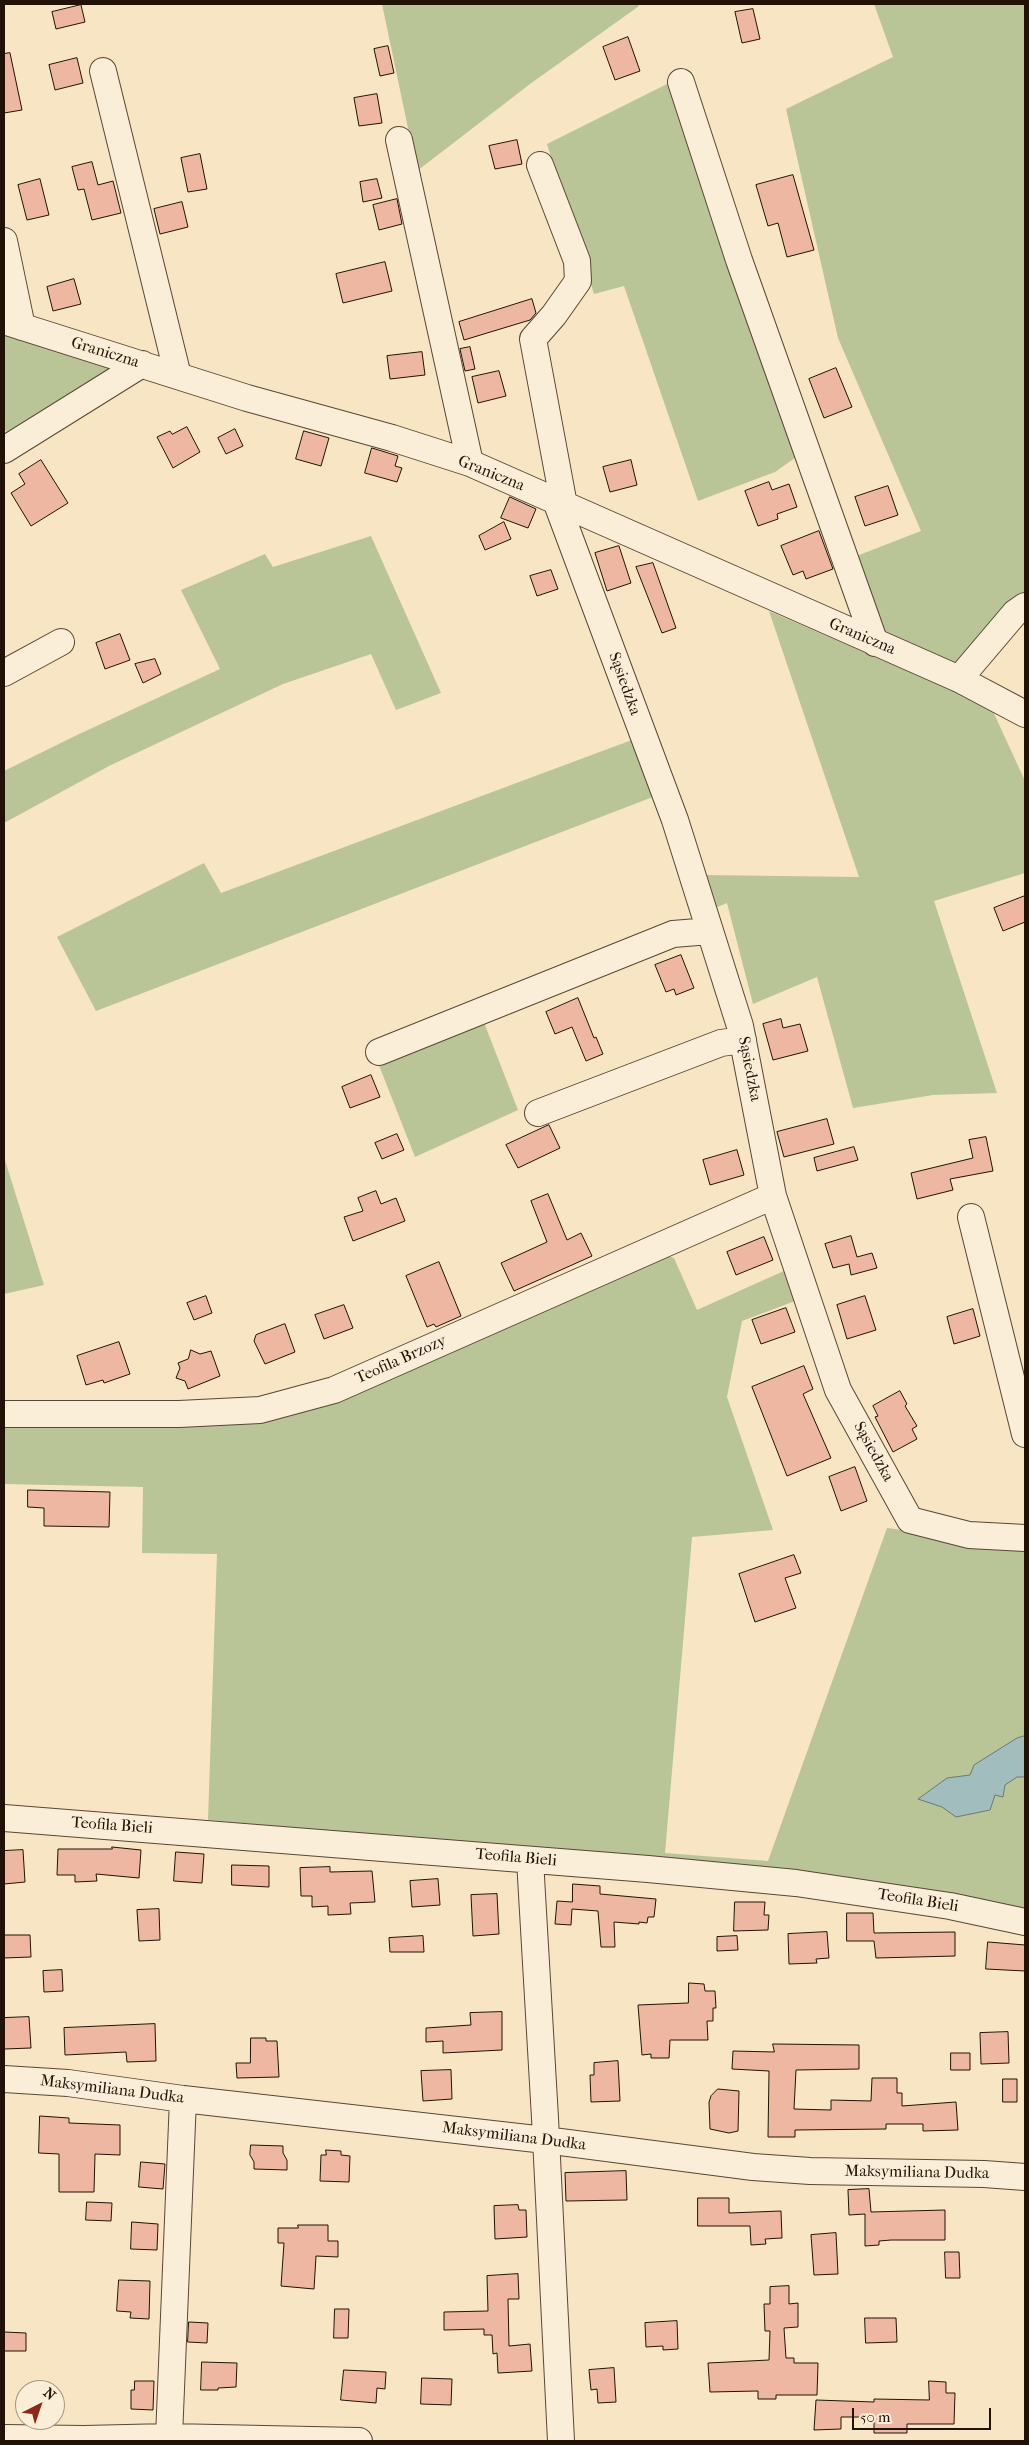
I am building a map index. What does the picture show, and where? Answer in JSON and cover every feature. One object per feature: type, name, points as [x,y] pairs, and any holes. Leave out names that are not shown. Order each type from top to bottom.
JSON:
[{"type":"street","points":[[103,71],[178,376]]},
{"type":"street","points":[[681,82],[738,260],[875,642]]},
{"type":"street","points":[[399,140],[470,463]]},
{"type":"street","name":"Sąsiedzka","points":[[540,165],[576,262],[578,281],[554,315],[533,339],[560,503],[675,820],[710,931],[743,1040],[773,1196],[838,1390],[910,1520],[969,1535],[1025,1538]]},
{"type":"street","points":[[4,241],[13,324]]},
{"type":"street","name":"Graniczna","points":[[13,324],[178,376],[470,463],[959,679],[1025,714]]},
{"type":"street","points":[[4,450],[142,364]]},
{"type":"street","points":[[959,679],[1015,613],[1025,606]]},
{"type":"street","points":[[4,673],[61,642]]},
{"type":"street","points":[[379,1052],[673,934],[710,931]]},
{"type":"street","points":[[538,1113],[721,1043],[743,1040]]},
{"type":"street","name":"Teofila Brzozy","points":[[4,1414],[179,1414],[260,1410],[325,1392],[773,1196]]},
{"type":"street","points":[[971,1218],[1025,1434]]},
{"type":"street","name":"Teofila Bieli","points":[[4,1818],[796,1882],[950,1906],[1025,1922]]},
{"type":"street","points":[[530,1860],[546,2118],[545,2140],[560,2441]]},
{"type":"street","name":"Maksymiliana Dudka","points":[[4,2079],[68,2083],[182,2099],[545,2140],[753,2167],[810,2171],[984,2174],[1025,2177]]},
{"type":"street","points":[[170,2437],[182,2099]]},
{"type":"street","points":[[4,2438],[84,2440],[170,2437],[359,2441]]},
{"type":"green space","points":[[382,4],[638,4],[639,6],[530,84],[417,171]]},
{"type":"green space","points":[[874,4],[1025,4],[1025,594],[963,662],[952,666],[881,632],[854,557],[921,531],[838,338],[786,109],[893,57]]},
{"type":"green space","points":[[673,81],[799,455],[775,472],[698,501],[624,286],[594,294],[547,144]]},
{"type":"green space","points":[[4,334],[117,366],[11,439],[4,428]]},
{"type":"green space","points":[[371,536],[441,693],[396,710],[371,654],[283,684],[109,766],[4,823],[4,771],[220,669],[181,590],[265,554],[273,567]]},
{"type":"green space","points":[[769,611],[991,707],[1025,781],[1025,873],[934,901],[997,1093],[933,1095],[853,1108],[817,977],[753,1004],[727,903],[710,910],[703,875],[859,877]]},
{"type":"green space","points":[[640,737],[658,795],[96,1011],[57,937],[204,863],[221,893]]},
{"type":"green space","points":[[478,1007],[518,1110],[415,1157],[371,1045]]},
{"type":"green space","points":[[4,1157],[44,1285],[4,1294]]},
{"type":"green space","points":[[663,1254],[674,1258],[697,1310],[786,1270],[795,1301],[742,1321],[727,1397],[773,1530],[692,1537],[665,1853],[768,1861],[887,1528],[1025,1545],[1025,1917],[780,1871],[208,1820],[217,1554],[142,1553],[143,1487],[4,1484],[4,1421],[251,1421]]},
{"type":"water","points":[[1025,1736],[1025,1777],[1017,1777],[1005,1785],[1003,1797],[995,1795],[990,1810],[956,1817],[942,1807],[918,1799],[947,1778],[970,1775],[974,1765],[1017,1738]]},
{"type":"building","points":[[81,5],[85,22],[56,29],[52,12]]},
{"type":"building","points":[[753,9],[760,39],[742,43],[735,12]]},
{"type":"building","points":[[628,37],[640,71],[615,80],[603,47]]},
{"type":"building","points":[[388,46],[394,73],[380,76],[374,49]]},
{"type":"building","points":[[10,53],[22,110],[4,113],[4,54]]},
{"type":"building","points":[[77,58],[83,83],[55,90],[49,65]]},
{"type":"building","points":[[377,94],[382,123],[359,126],[354,98]]},
{"type":"building","points":[[517,140],[522,164],[495,169],[489,146]]},
{"type":"building","points":[[200,154],[207,189],[188,192],[181,158]]},
{"type":"building","points":[[92,162],[98,185],[113,181],[121,213],[92,220],[84,189],[78,190],[72,167]]},
{"type":"building","points":[[793,175],[814,250],[787,257],[778,223],[768,226],[756,185]]},
{"type":"building","points":[[40,179],[49,215],[27,220],[18,185]]},
{"type":"building","points":[[377,179],[382,198],[363,202],[360,182]]},
{"type":"building","points":[[397,199],[402,224],[379,230],[373,205]]},
{"type":"building","points":[[182,202],[188,227],[160,234],[154,209]]},
{"type":"building","points":[[385,262],[392,291],[343,303],[336,274]]},
{"type":"building","points":[[74,279],[81,304],[53,311],[47,287]]},
{"type":"building","points":[[532,299],[536,313],[530,320],[464,340],[459,322]]},
{"type":"building","points":[[470,347],[475,369],[465,371],[460,349]]},
{"type":"building","points":[[422,352],[425,375],[390,379],[387,356]]},
{"type":"building","points":[[836,368],[852,407],[824,418],[809,379]]},
{"type":"building","points":[[499,371],[506,396],[478,403],[472,377]]},
{"type":"building","points":[[187,427],[200,452],[173,468],[157,437],[170,431],[172,434]]},
{"type":"building","points":[[235,429],[243,446],[226,454],[218,438]]},
{"type":"building","points":[[304,431],[329,438],[321,466],[296,459]]},
{"type":"building","points":[[372,448],[398,456],[395,466],[402,468],[397,482],[365,473]]},
{"type":"building","points":[[41,460],[68,503],[31,526],[11,493],[25,484],[19,474]]},
{"type":"building","points":[[631,460],[637,485],[610,492],[603,467]]},
{"type":"building","points":[[769,482],[772,490],[789,484],[797,507],[777,514],[778,519],[758,526],[745,491]]},
{"type":"building","points":[[888,486],[898,515],[865,526],[855,497]]},
{"type":"building","points":[[510,497],[536,509],[528,528],[501,518]]},
{"type":"building","points":[[504,522],[511,539],[485,550],[479,536]]},
{"type":"building","points":[[819,531],[833,569],[806,579],[803,571],[793,575],[781,546]]},
{"type":"building","points":[[619,546],[631,583],[607,591],[595,553]]},
{"type":"building","points":[[653,563],[676,628],[662,633],[636,567]]},
{"type":"building","points":[[551,570],[558,589],[537,596],[530,576]]},
{"type":"building","points":[[120,634],[130,660],[105,669],[96,643]]},
{"type":"building","points":[[155,659],[161,674],[143,683],[135,664]]},
{"type":"building","points":[[1025,896],[1025,922],[1003,931],[994,908]]},
{"type":"building","points":[[681,955],[694,988],[676,995],[674,989],[666,992],[655,965]]},
{"type":"building","points":[[578,998],[594,1038],[596,1037],[603,1054],[586,1061],[572,1027],[555,1034],[546,1012]]},
{"type":"building","points":[[781,1019],[783,1028],[800,1024],[808,1051],[773,1060],[763,1024]]},
{"type":"building","points":[[371,1075],[380,1097],[350,1108],[342,1087]]},
{"type":"building","points":[[827,1119],[834,1144],[784,1157],[777,1132]]},
{"type":"building","points":[[549,1125],[560,1148],[518,1168],[506,1145]]},
{"type":"building","points":[[397,1134],[404,1150],[382,1159],[375,1143]]},
{"type":"building","points":[[986,1137],[993,1171],[950,1179],[953,1190],[917,1199],[911,1173],[973,1158],[969,1140]]},
{"type":"building","points":[[854,1147],[858,1160],[817,1171],[814,1158]]},
{"type":"building","points":[[737,1150],[744,1175],[710,1185],[703,1160]]},
{"type":"building","points":[[376,1191],[381,1204],[396,1198],[405,1221],[353,1241],[344,1217],[363,1211],[358,1198]]},
{"type":"building","points":[[548,1194],[567,1240],[581,1233],[592,1256],[514,1291],[501,1263],[547,1242],[531,1201]]},
{"type":"building","points":[[851,1236],[857,1257],[872,1253],[877,1268],[851,1275],[849,1264],[833,1268],[825,1244]]},
{"type":"building","points":[[764,1237],[773,1260],[736,1275],[727,1252]]},
{"type":"building","points":[[439,1262],[461,1316],[436,1327],[434,1324],[427,1327],[406,1276]]},
{"type":"building","points":[[206,1296],[212,1313],[194,1320],[187,1303]]},
{"type":"building","points":[[865,1296],[876,1330],[847,1339],[837,1305]]},
{"type":"building","points":[[344,1305],[353,1328],[324,1339],[315,1315]]},
{"type":"building","points":[[786,1308],[795,1332],[761,1344],[752,1320]]},
{"type":"building","points":[[973,1309],[980,1336],[954,1344],[947,1317]]},
{"type":"building","points":[[285,1324],[295,1352],[265,1364],[254,1341],[256,1335]]},
{"type":"building","points":[[119,1342],[130,1374],[104,1383],[103,1380],[86,1385],[77,1356]]},
{"type":"building","points":[[191,1350],[200,1354],[211,1351],[220,1376],[188,1389],[185,1381],[176,1378],[180,1368],[178,1363],[188,1359]]},
{"type":"building","points":[[804,1366],[813,1389],[803,1394],[831,1458],[787,1476],[752,1387]]},
{"type":"building","points":[[900,1391],[907,1404],[905,1406],[917,1426],[912,1429],[917,1439],[893,1452],[875,1417],[878,1416],[873,1406]]},
{"type":"building","points":[[855,1467],[867,1501],[841,1511],[829,1477]]},
{"type":"building","points":[[28,1490],[110,1492],[109,1527],[44,1526],[44,1508],[28,1507]]},
{"type":"building","points":[[794,1555],[801,1573],[785,1578],[796,1608],[755,1622],[739,1574]]},
{"type":"building","points":[[112,1847],[141,1850],[139,1878],[96,1874],[97,1881],[75,1882],[75,1875],[57,1875],[58,1849],[112,1849]]},
{"type":"building","points":[[23,1850],[25,1882],[4,1884],[4,1851]]},
{"type":"building","points":[[176,1852],[204,1854],[202,1883],[174,1881]]},
{"type":"building","points":[[232,1865],[269,1866],[269,1887],[232,1885]]},
{"type":"building","points":[[330,1867],[330,1872],[372,1871],[375,1902],[350,1903],[351,1914],[328,1915],[328,1906],[312,1907],[312,1896],[301,1896],[300,1868]]},
{"type":"building","points":[[438,1879],[440,1905],[412,1907],[410,1881]]},
{"type":"building","points":[[573,1884],[600,1886],[600,1894],[656,1899],[654,1917],[648,1917],[647,1923],[639,1922],[639,1924],[614,1922],[615,1947],[601,1947],[598,1911],[572,1909],[571,1925],[555,1924],[557,1901],[572,1902]]},
{"type":"building","points":[[497,1894],[499,1934],[473,1936],[471,1895]]},
{"type":"building","points":[[735,1902],[765,1902],[764,1915],[769,1915],[768,1930],[734,1931]]},
{"type":"building","points":[[159,1909],[160,1940],[139,1941],[137,1910]]},
{"type":"building","points":[[847,1913],[873,1913],[874,1933],[955,1932],[955,1956],[876,1958],[874,1941],[847,1941]]},
{"type":"building","points":[[827,1932],[829,1958],[816,1959],[817,1963],[789,1964],[788,1934]]},
{"type":"building","points":[[4,1935],[30,1935],[31,1957],[4,1958]]},
{"type":"building","points":[[423,1936],[424,1952],[390,1952],[389,1938]]},
{"type":"building","points":[[737,1936],[738,1950],[717,1951],[717,1937]]},
{"type":"building","points":[[988,1942],[1025,1945],[1025,1971],[986,1969]]},
{"type":"building","points":[[62,1970],[63,1991],[44,1992],[43,1971]]},
{"type":"building","points":[[689,1983],[704,1984],[705,1991],[715,1991],[716,2008],[713,2008],[713,2021],[707,2021],[708,2040],[670,2040],[669,2058],[651,2058],[651,2054],[642,2055],[638,2005],[688,2003]]},
{"type":"building","points":[[502,2012],[502,2050],[443,2053],[443,2041],[426,2042],[426,2028],[471,2025],[470,2013]]},
{"type":"building","points":[[29,2017],[31,2048],[4,2049],[4,2018]]},
{"type":"building","points":[[155,2024],[156,2061],[127,2062],[126,2052],[65,2055],[64,2028]]},
{"type":"building","points":[[1008,2032],[1009,2063],[981,2064],[980,2033]]},
{"type":"building","points":[[251,2038],[266,2038],[266,2041],[277,2041],[279,2077],[237,2078],[236,2063],[250,2063]]},
{"type":"building","points":[[773,2044],[859,2045],[859,2069],[796,2070],[794,2109],[831,2110],[831,2100],[871,2101],[872,2078],[897,2078],[897,2093],[902,2093],[902,2106],[956,2102],[958,2130],[923,2131],[923,2124],[886,2124],[886,2129],[795,2130],[795,2137],[768,2137],[769,2071],[732,2069],[733,2051],[774,2052]]},
{"type":"building","points":[[951,2053],[970,2053],[970,2070],[951,2070]]},
{"type":"building","points":[[618,2061],[620,2101],[591,2102],[590,2075],[594,2075],[594,2063]]},
{"type":"building","points":[[451,2070],[452,2099],[423,2101],[421,2071]]},
{"type":"building","points":[[1003,2079],[1017,2079],[1017,2102],[1003,2102]]},
{"type":"building","points":[[718,2089],[739,2091],[738,2131],[729,2133],[710,2129],[709,2102],[711,2096]]},
{"type":"building","points":[[40,2116],[69,2118],[69,2123],[120,2125],[120,2155],[95,2154],[94,2192],[59,2192],[59,2154],[39,2153]]},
{"type":"building","points":[[251,2145],[283,2146],[283,2153],[287,2160],[287,2170],[254,2169],[254,2162],[250,2155]]},
{"type":"building","points":[[326,2150],[341,2151],[341,2155],[350,2156],[349,2182],[320,2181],[321,2155],[326,2155]]},
{"type":"building","points":[[141,2162],[165,2164],[163,2189],[139,2187]]},
{"type":"building","points":[[626,2171],[627,2200],[566,2201],[565,2173]]},
{"type":"building","points":[[869,2189],[871,2212],[945,2210],[945,2240],[891,2240],[879,2241],[879,2245],[865,2246],[865,2214],[849,2215],[848,2190]]},
{"type":"building","points":[[698,2198],[729,2198],[729,2213],[781,2211],[782,2238],[765,2239],[766,2244],[751,2245],[750,2226],[698,2226]]},
{"type":"building","points":[[87,2202],[112,2203],[111,2221],[86,2220]]},
{"type":"building","points":[[518,2205],[519,2210],[526,2210],[527,2237],[495,2239],[494,2206]]},
{"type":"building","points":[[132,2222],[158,2224],[157,2250],[131,2249]]},
{"type":"building","points":[[298,2225],[328,2225],[328,2241],[338,2241],[338,2257],[316,2256],[314,2289],[281,2286],[284,2243],[278,2243],[278,2228],[298,2228]]},
{"type":"building","points":[[836,2233],[838,2274],[814,2275],[811,2235]]},
{"type":"building","points":[[945,2252],[959,2252],[960,2278],[946,2278]]},
{"type":"building","points":[[518,2274],[519,2299],[508,2299],[509,2346],[530,2344],[532,2371],[498,2373],[497,2353],[493,2354],[492,2335],[484,2335],[484,2329],[444,2330],[444,2312],[488,2311],[487,2276]]},
{"type":"building","points":[[119,2280],[150,2281],[149,2319],[130,2318],[131,2312],[117,2311]]},
{"type":"building","points":[[789,2286],[789,2304],[798,2303],[798,2327],[784,2328],[786,2358],[794,2358],[794,2363],[818,2363],[817,2395],[776,2395],[776,2399],[758,2399],[758,2391],[710,2392],[708,2363],[769,2360],[770,2331],[765,2331],[764,2304],[770,2304],[770,2287]]},
{"type":"building","points":[[335,2309],[349,2309],[348,2338],[334,2338]]},
{"type":"building","points":[[865,2318],[896,2318],[897,2342],[866,2343]]},
{"type":"building","points":[[677,2321],[678,2349],[663,2350],[663,2346],[646,2347],[645,2323]]},
{"type":"building","points":[[189,2322],[208,2323],[207,2343],[188,2342]]},
{"type":"building","points":[[4,2332],[26,2333],[26,2351],[4,2351]]},
{"type":"building","points":[[202,2362],[237,2363],[236,2387],[201,2390]]},
{"type":"building","points":[[614,2368],[616,2402],[598,2403],[597,2389],[591,2390],[589,2370]]},
{"type":"building","points":[[344,2370],[386,2372],[385,2389],[377,2388],[376,2403],[341,2400]]},
{"type":"building","points":[[422,2378],[452,2379],[451,2405],[421,2404]]},
{"type":"building","points":[[135,2381],[154,2381],[153,2410],[131,2409],[131,2390],[134,2390]]},
{"type":"building","points":[[929,2381],[946,2382],[946,2393],[955,2393],[954,2424],[907,2424],[907,2433],[874,2433],[874,2417],[841,2417],[841,2429],[814,2430],[816,2400],[874,2402],[874,2399],[929,2400]]}]
